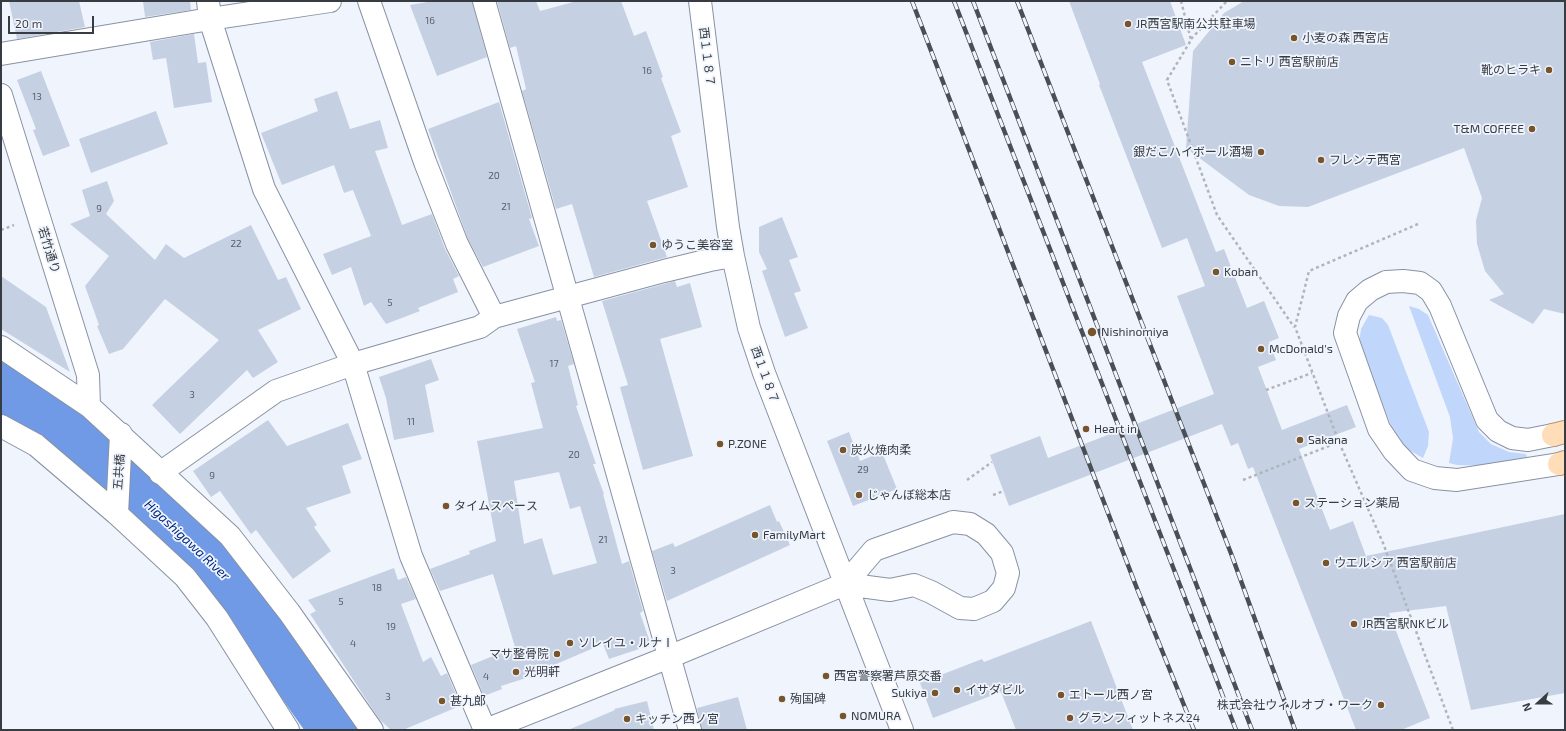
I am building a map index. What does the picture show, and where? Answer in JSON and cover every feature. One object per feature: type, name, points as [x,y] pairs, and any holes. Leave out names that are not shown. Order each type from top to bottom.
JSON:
[{"type":"street","points":[[1,54],[209,10],[330,1]]},
{"type":"street","points":[[369,1],[425,162],[457,244],[494,317]]},
{"type":"street","points":[[484,1],[690,730]]},
{"type":"street","name":"西１１８７","points":[[700,1],[733,256],[749,328],[757,354],[902,730]]},
{"type":"street","points":[[209,10],[264,189],[353,364],[410,556],[486,730],[669,657],[845,584],[874,550],[953,522],[970,524],[986,534],[1002,553],[1008,573],[1004,588],[993,601],[974,609],[960,608],[931,592],[914,585],[890,590],[845,584]]},
{"type":"street","name":"若竹通り","points":[[1,95],[88,374],[90,406]]},
{"type":"street","points":[[160,473],[276,391],[353,364],[480,327],[494,317],[664,271],[733,256]]},
{"type":"street","points":[[1559,434],[1528,440],[1512,438],[1498,431],[1487,420],[1440,306],[1431,291],[1420,283],[1403,281],[1386,282],[1370,290],[1357,301],[1349,316],[1345,333],[1379,429],[1394,451],[1412,470],[1435,478],[1457,480],[1562,463]]},
{"type":"street","points":[[1,347],[90,406],[121,440],[230,536],[289,612],[372,730]]},
{"type":"street","points":[[1,426],[36,445],[117,505],[185,577],[217,618],[288,730]]},
{"type":"street","name":"五共橋","points":[[117,505],[121,440]]},
{"type":"path","points":[[1181,1],[1191,40]]},
{"type":"path","points":[[1226,1],[1191,40],[1167,80],[1217,215],[1295,327]]},
{"type":"path","points":[[1266,390],[1312,373]]},
{"type":"path","points":[[1243,480],[1339,442]]},
{"type":"path","points":[[967,480],[992,462]]},
{"type":"path","points":[[994,495],[1004,491]]},
{"type":"shaded area","points":[[1409,306],[1419,309],[1428,315],[1479,432],[1491,444],[1509,452],[1526,454],[1528,460],[1487,466],[1457,465],[1449,463],[1453,438],[1450,417]]},
{"type":"shaded area","points":[[1369,315],[1382,318],[1388,325],[1429,432],[1428,446],[1423,458],[1407,449],[1395,436],[1359,344],[1361,329]]},
{"type":"building","points":[[9,1],[79,1],[85,27],[17,39]]},
{"type":"building","points":[[143,1],[190,1],[191,10],[145,17]]},
{"type":"building","points":[[433,1],[472,1],[487,57],[437,76],[410,5]]},
{"type":"building","points":[[497,1],[536,1],[540,11],[577,1],[621,1],[634,36],[646,31],[663,77],[661,78],[681,132],[671,136],[688,187],[647,201],[667,257],[594,277],[572,204],[556,209],[522,91],[526,89],[516,46],[510,48]]},
{"type":"building","points":[[1069,1],[1170,1],[1186,45],[1142,62],[1216,252],[1224,249],[1247,308],[1264,301],[1279,338],[1269,342],[1276,360],[1258,367],[1282,430],[1347,405],[1356,427],[1299,449],[1330,530],[1353,521],[1366,556],[1565,514],[1565,693],[1471,710],[1446,606],[1389,613],[1430,718],[1401,730],[1356,730],[1253,467],[1248,469],[1238,443],[1231,446],[1222,424],[1009,506],[990,455],[1040,436],[1048,458],[1214,394],[1177,296],[1205,286],[1187,238],[1162,248],[1099,85],[1100,84]]},
{"type":"building","name":"フレンテ西宮","points":[[1244,1],[1565,1],[1565,314],[1544,309],[1533,324],[1489,300],[1504,294],[1485,271],[1477,244],[1476,220],[1482,198],[1464,148],[1308,207],[1279,206],[1249,195],[1186,148],[1193,51],[1224,13]]},
{"type":"building","points":[[194,34],[198,63],[206,62],[212,102],[174,108],[166,58],[153,60],[150,42]]},
{"type":"building","points":[[41,71],[70,146],[43,156],[33,130],[36,129],[17,80]]},
{"type":"building","points":[[337,91],[350,129],[380,120],[388,148],[375,151],[402,225],[432,214],[445,249],[459,276],[453,279],[458,292],[418,308],[420,311],[386,324],[371,302],[364,306],[351,267],[332,275],[323,254],[371,236],[353,190],[344,193],[334,165],[282,185],[261,133],[318,111],[314,99]]},
{"type":"building","points":[[499,102],[532,218],[529,219],[539,246],[483,267],[468,239],[428,129]]},
{"type":"building","points":[[156,111],[168,144],[91,173],[79,139]]},
{"type":"building","points":[[107,181],[114,201],[106,214],[155,260],[166,244],[184,258],[251,225],[278,280],[286,277],[301,309],[258,330],[278,362],[253,378],[247,370],[180,434],[152,405],[219,340],[165,299],[123,349],[109,354],[97,326],[99,325],[85,286],[109,256],[70,224],[90,216],[82,190]]},
{"type":"building","points":[[782,217],[798,257],[789,260],[801,291],[794,293],[808,328],[785,337],[762,271],[767,269],[759,252],[759,227]]},
{"type":"building","points":[[1,276],[46,307],[70,372],[1,329]]},
{"type":"building","points":[[675,281],[677,287],[690,283],[702,327],[660,339],[693,456],[643,470],[620,387],[628,385],[602,301]]},
{"type":"building","points":[[556,317],[557,321],[561,320],[574,364],[568,366],[578,405],[576,406],[596,464],[593,464],[604,494],[622,564],[629,561],[643,611],[640,613],[651,645],[609,659],[603,644],[547,668],[548,671],[501,686],[502,689],[484,696],[471,665],[515,647],[493,574],[440,591],[430,569],[470,554],[469,551],[496,541],[477,441],[543,428],[531,383],[535,382],[517,329]],"holes":[[[559,472],[570,509],[580,506],[597,563],[553,575],[542,538],[524,544],[514,481]]]},
{"type":"building","points":[[431,359],[439,380],[425,385],[434,432],[394,440],[386,398],[379,377]]},
{"type":"building","points":[[268,420],[287,446],[348,423],[362,459],[342,466],[351,493],[306,508],[317,525],[314,527],[331,551],[293,579],[256,530],[251,534],[220,491],[211,497],[193,471]]},
{"type":"building","points":[[849,432],[860,461],[882,452],[897,489],[853,506],[827,441]]},
{"type":"building","points":[[770,505],[777,522],[779,521],[790,545],[667,601],[652,551],[673,543],[675,547]]},
{"type":"building","points":[[394,568],[398,580],[406,577],[416,599],[401,604],[423,662],[431,657],[441,676],[447,673],[460,704],[454,706],[455,708],[403,730],[391,730],[379,719],[310,614],[316,611],[308,600]]},
{"type":"building","name":"エトール西ノ宮","points":[[1091,621],[1133,730],[1016,730],[1001,692],[933,718],[920,683],[982,659],[984,662]]},
{"type":"building","points":[[738,697],[747,730],[702,730],[697,708]]},
{"type":"building","points":[[647,701],[654,730],[568,730],[615,710],[614,709]]},
{"type":"waterway","name":"Higashigawa River","points":[[1,387],[32,402],[160,513],[230,580],[336,730]]},
{"type":"railway","points":[[912,1],[1136,586],[1194,730]]},
{"type":"railway","points":[[954,1],[1236,730]]},
{"type":"railway","points":[[973,1],[1252,730]]},
{"type":"railway","points":[[1017,1],[1232,556],[1295,730]]},
{"type":"place","name":"JR西宮駅南公共駐車場","points":[[1128,24]]},
{"type":"place","name":"小麦の森 西宮店","points":[[1294,38]]},
{"type":"place","name":"ニトリ 西宮駅前店","points":[[1232,62]]},
{"type":"place","name":"靴のヒラキ","points":[[1549,70]]},
{"type":"place","name":"T&M COFFEE","points":[[1532,129]]},
{"type":"place","name":"銀だこハイボール酒場","points":[[1261,152]]},
{"type":"place","name":"フレンテ西宮","points":[[1321,160]]},
{"type":"place","name":"ゆうこ美容室","points":[[653,245]]},
{"type":"place","name":"Koban","points":[[1216,272]]},
{"type":"place","name":"Nishinomiya","points":[[1092,332]]},
{"type":"place","name":"McDonald's","points":[[1261,349]]},
{"type":"place","name":"Heart in","points":[[1086,429]]},
{"type":"place","name":"Sakana","points":[[1300,440]]},
{"type":"place","name":"P.ZONE","points":[[720,444]]},
{"type":"place","name":"炭火焼肉柔","points":[[843,450]]},
{"type":"place","name":"じゃんぼ総本店","points":[[859,495]]},
{"type":"place","name":"ステーション薬局","points":[[1296,503]]},
{"type":"place","name":"タイムスペース","points":[[446,506]]},
{"type":"place","name":"FamilyMart","points":[[755,535]]},
{"type":"place","name":"ウエルシア 西宮駅前店","points":[[1326,563]]},
{"type":"place","name":"JR西宮駅NKビル","points":[[1354,624]]},
{"type":"place","name":"ソレイユ・ルナⅠ","points":[[570,643]]},
{"type":"place","name":"マサ整骨院","points":[[557,654]]},
{"type":"place","name":"光明軒","points":[[516,672]]},
{"type":"place","name":"西宮警察署芦原交番","points":[[826,676]]},
{"type":"place","name":"イサダビル","points":[[957,690]]},
{"type":"place","name":"Sukiya","points":[[935,693]]},
{"type":"place","name":"エトール西ノ宮","points":[[1061,695]]},
{"type":"place","name":"殉国碑","points":[[782,699]]},
{"type":"place","name":"甚九郎","points":[[442,701]]},
{"type":"place","name":"株式会社ウィルオブ・ワーク","points":[[1381,705]]},
{"type":"place","name":"NOMURA","points":[[843,716]]},
{"type":"place","name":"グランフィットネス24","points":[[1070,718]]},
{"type":"place","name":"キッチン西ノ宮","points":[[627,719]]}]
